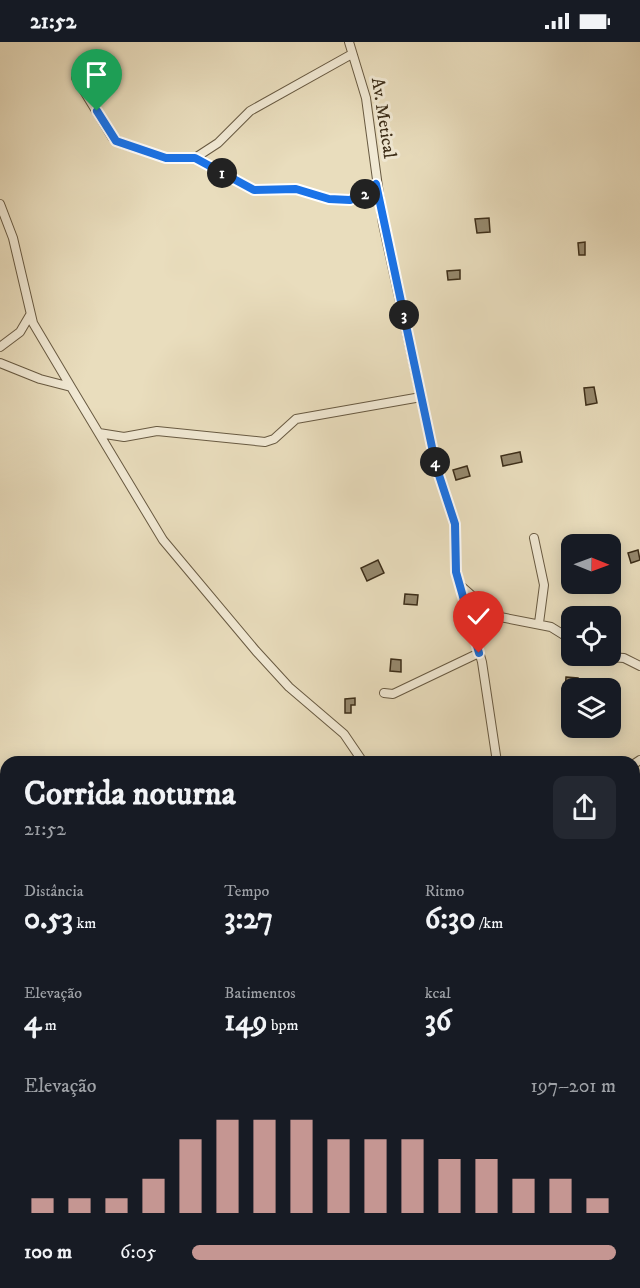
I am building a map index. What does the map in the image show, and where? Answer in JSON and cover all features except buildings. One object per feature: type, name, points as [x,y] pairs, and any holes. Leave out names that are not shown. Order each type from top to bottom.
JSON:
[{"type":"street","name":"Av. Metical","points":[[349,42],[366,98],[376,184],[436,466],[454,519],[455,567],[479,653],[496,756]]},
{"type":"street","points":[[195,158],[218,143],[233,125],[250,111],[352,54]]},
{"type":"street","points":[[76,78],[116,141],[166,158],[195,158],[254,190],[296,189],[329,199],[350,200],[368,192],[376,184]]},
{"type":"street","points":[[0,204],[13,238],[30,314],[46,349],[164,540],[256,651],[289,687],[344,734],[359,756]]},
{"type":"street","points":[[0,347],[20,332],[30,314]]},
{"type":"street","points":[[0,363],[40,379],[71,387]]},
{"type":"street","points":[[99,433],[124,437],[157,431],[265,442],[274,439],[296,419],[421,397]]},
{"type":"street","points":[[534,538],[544,585],[539,623]]},
{"type":"street","points":[[460,586],[495,616]]},
{"type":"street","points":[[468,618],[495,616],[539,623],[561,633]]},
{"type":"street","points":[[472,632],[478,622],[485,618]]},
{"type":"street","points":[[384,693],[393,694],[479,653]]},
{"type":"street","points":[[621,658],[640,666]]},
{"type":"route","points":[[97,111],[116,141],[166,158],[185,156],[195,158],[204,165],[254,190],[296,189],[329,199],[350,200],[368,192],[376,184],[436,466],[455,524],[456,572],[479,653]]}]
